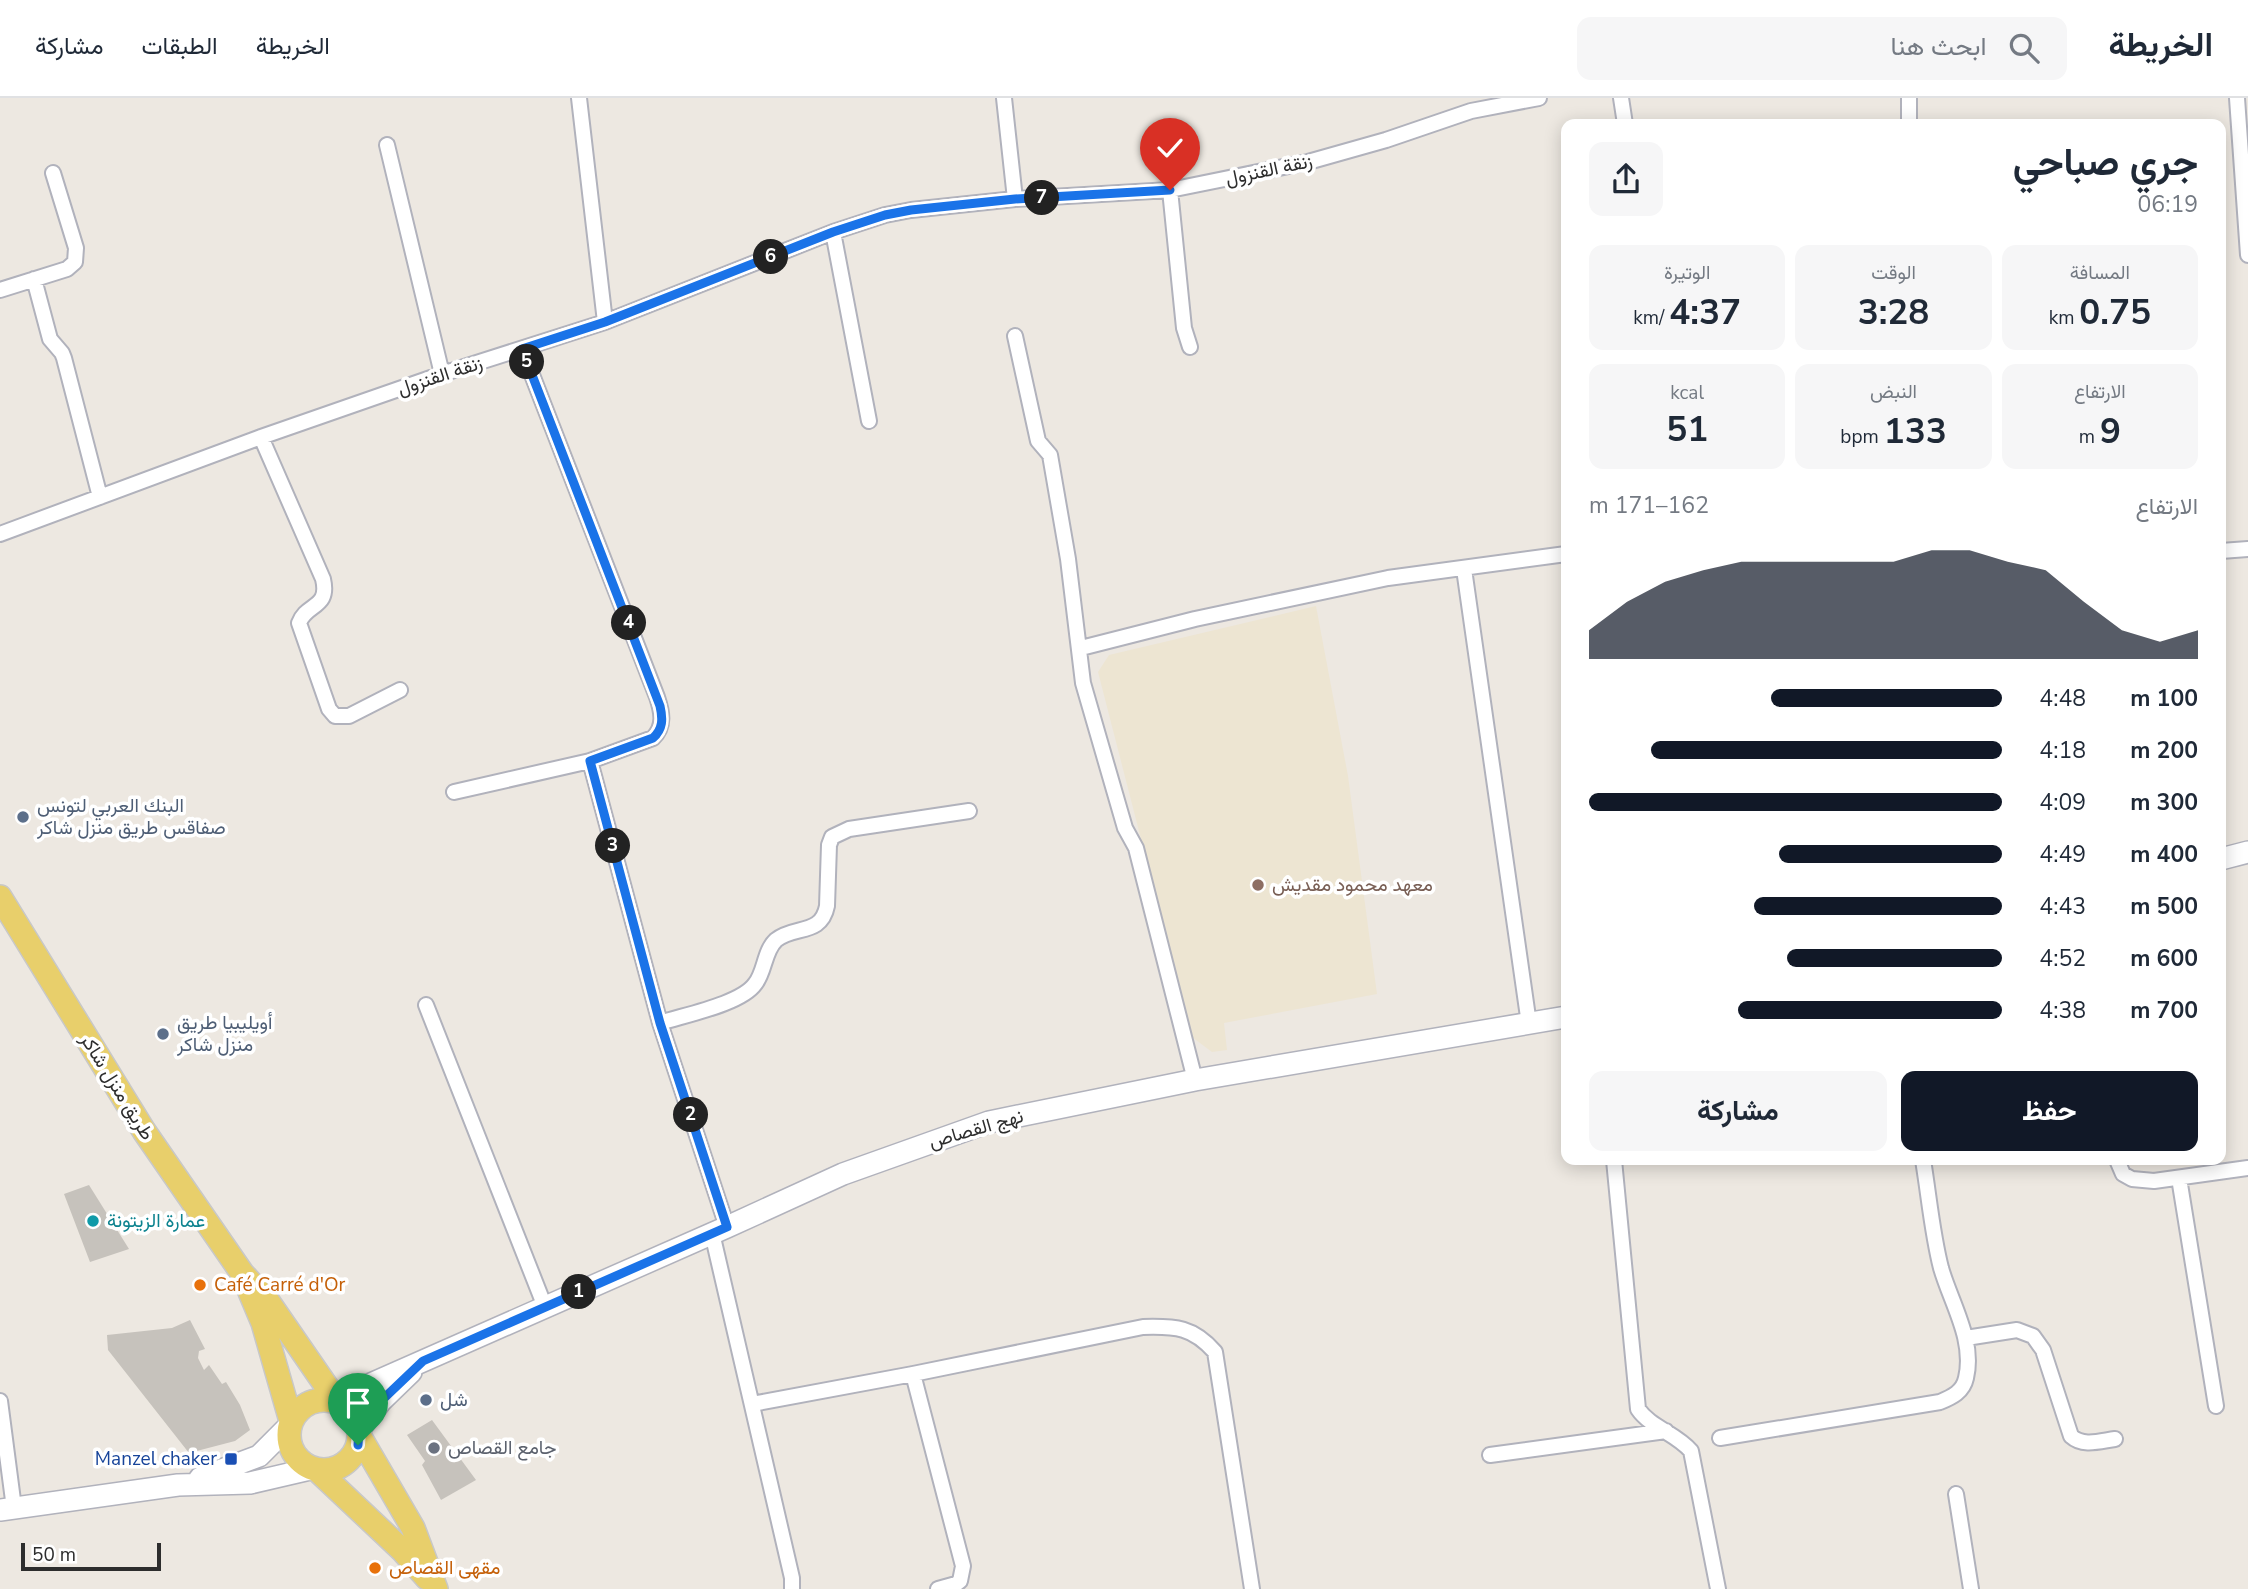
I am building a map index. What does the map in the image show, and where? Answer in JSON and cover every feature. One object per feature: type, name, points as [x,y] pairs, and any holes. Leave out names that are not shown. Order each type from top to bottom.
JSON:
[{"type":"main road","name":"طريق منزل شاكر","points":[[0,897],[144,1131],[242,1273],[267,1300],[340,1404]]},
{"type":"main road","name":"طريق منزل شاكر","points":[[242,1273],[263,1324],[290,1423]]},
{"type":"main road","points":[[327,1400],[340,1404],[351,1413],[359,1434],[413,1528],[436,1589],[402,1551],[314,1469],[302,1463],[290,1446],[290,1423],[306,1405],[327,1400]]},
{"type":"main road","points":[[314,1469],[327,1471],[347,1463],[354,1455],[359,1434]]},
{"type":"street","points":[[579,98],[605,322]]},
{"type":"street","points":[[1004,98],[1015,199]]},
{"type":"street","name":"زنقة القنزول","points":[[0,534],[261,437],[442,374],[605,322],[833,232],[885,215],[1015,199],[1170,190],[1308,162],[1471,111],[1539,98]]},
{"type":"street","points":[[1621,98],[1624,119]]},
{"type":"street","points":[[1909,98],[1909,119]]},
{"type":"street","points":[[2237,98],[2248,256]]},
{"type":"street","points":[[387,145],[442,374]]},
{"type":"street","points":[[0,289],[67,269],[75,262],[77,256],[53,173]]},
{"type":"street","points":[[1170,190],[1184,328],[1190,347]]},
{"type":"street","points":[[833,232],[869,421]]},
{"type":"street","points":[[34,279],[50,339],[60,349],[64,358],[100,497]]},
{"type":"street","points":[[1016,336],[1038,441],[1050,455],[1081,648],[1083,683],[1125,828],[1136,848],[1195,1080]]},
{"type":"street","points":[[454,792],[590,761],[653,738],[659,732],[662,715],[522,349]]},
{"type":"street","points":[[261,437],[323,579],[325,587],[321,602],[301,616],[299,623],[329,709],[335,716],[349,716],[400,690]]},
{"type":"street","points":[[2226,551],[2248,549]]},
{"type":"street","points":[[1081,648],[1195,619],[1388,578],[1561,555]]},
{"type":"street","points":[[1464,569],[1529,1024]]},
{"type":"street","points":[[590,761],[660,1023],[720,1230],[752,1404],[792,1578],[792,1589]]},
{"type":"street","points":[[660,1023],[744,995],[758,981],[770,949],[777,939],[820,922],[827,906],[832,837],[849,829],[969,811]]},
{"type":"street","points":[[2226,858],[2248,852]]},
{"type":"street","points":[[426,1005],[545,1307]]},
{"type":"street","name":"نهج القصاص","points":[[340,1404],[364,1387],[843,1174],[989,1122],[1195,1080],[1561,1018]]},
{"type":"street","points":[[1614,1165],[1638,1409],[1642,1415],[1681,1441],[1691,1451],[1718,1589]]},
{"type":"street","points":[[1720,1438],[1940,1402],[1954,1396],[1964,1387],[1967,1375],[1966,1338],[1941,1269],[1924,1165]]},
{"type":"street","points":[[2118,1165],[2120,1171],[2132,1179],[2154,1181],[2248,1168]]},
{"type":"street","points":[[2179,1178],[2216,1406]]},
{"type":"street","points":[[752,1404],[1143,1327],[1170,1326],[1192,1332],[1215,1352],[1219,1369],[1252,1589]]},
{"type":"street","points":[[1966,1338],[2017,1330],[2034,1336],[2043,1350],[2071,1436],[2076,1441],[2088,1443],[2115,1439]]},
{"type":"street","name":"نهج القصاص","points":[[359,1434],[381,1401],[423,1361]]},
{"type":"street","points":[[913,1374],[962,1566],[960,1581],[938,1589]]},
{"type":"street","points":[[0,1401],[7,1509],[178,1485],[250,1483],[314,1469]]},
{"type":"street","points":[[178,1485],[243,1464],[259,1456],[290,1423]]},
{"type":"street","points":[[1490,1455],[1666,1431]]},
{"type":"street","points":[[1956,1494],[1971,1589]]},
{"type":"shaded area","name":"معهد محمود مقديش","points":[[1316,606],[1348,776],[1377,994],[1224,1023],[1227,1050],[1212,1052],[1192,1037],[1098,672],[1109,655]]},
{"type":"building","name":"عمارة الزيتونة","points":[[89,1185],[129,1249],[90,1262],[64,1194]]},
{"type":"building","points":[[190,1320],[205,1349],[199,1351],[198,1358],[204,1370],[209,1365],[222,1384],[226,1382],[240,1405],[250,1430],[235,1441],[189,1453],[108,1350],[107,1335],[172,1328]]},
{"type":"building","name":"جامع القصاص","points":[[432,1420],[476,1480],[441,1500],[422,1465],[425,1461],[407,1435]]},
{"type":"place","name":"البنك العربي لتونس صفاقس طريق منزل شاكر","points":[[23,817]]},
{"type":"place","name":"معهد محمود مقديش","points":[[1258,885]]},
{"type":"place","name":"أويليبيا طريق منزل شاكر","points":[[163,1034]]},
{"type":"place","name":"عمارة الزيتونة","points":[[93,1221]]},
{"type":"place","name":"Café Carré d'Or","points":[[200,1285]]},
{"type":"place","name":"شل","points":[[426,1400]]},
{"type":"place","name":"جامع القصاص","points":[[434,1448]]},
{"type":"place","name":"Manzel chaker","points":[[231,1459]]},
{"type":"place","name":"مقهى القصاص","points":[[375,1568]]},
{"type":"route","points":[[358,1445],[359,1430],[381,1401],[423,1361],[727,1227],[660,1023],[590,761],[653,738],[662,723],[660,706],[522,349],[605,322],[833,232],[885,215],[1015,199],[1170,190]]}]
